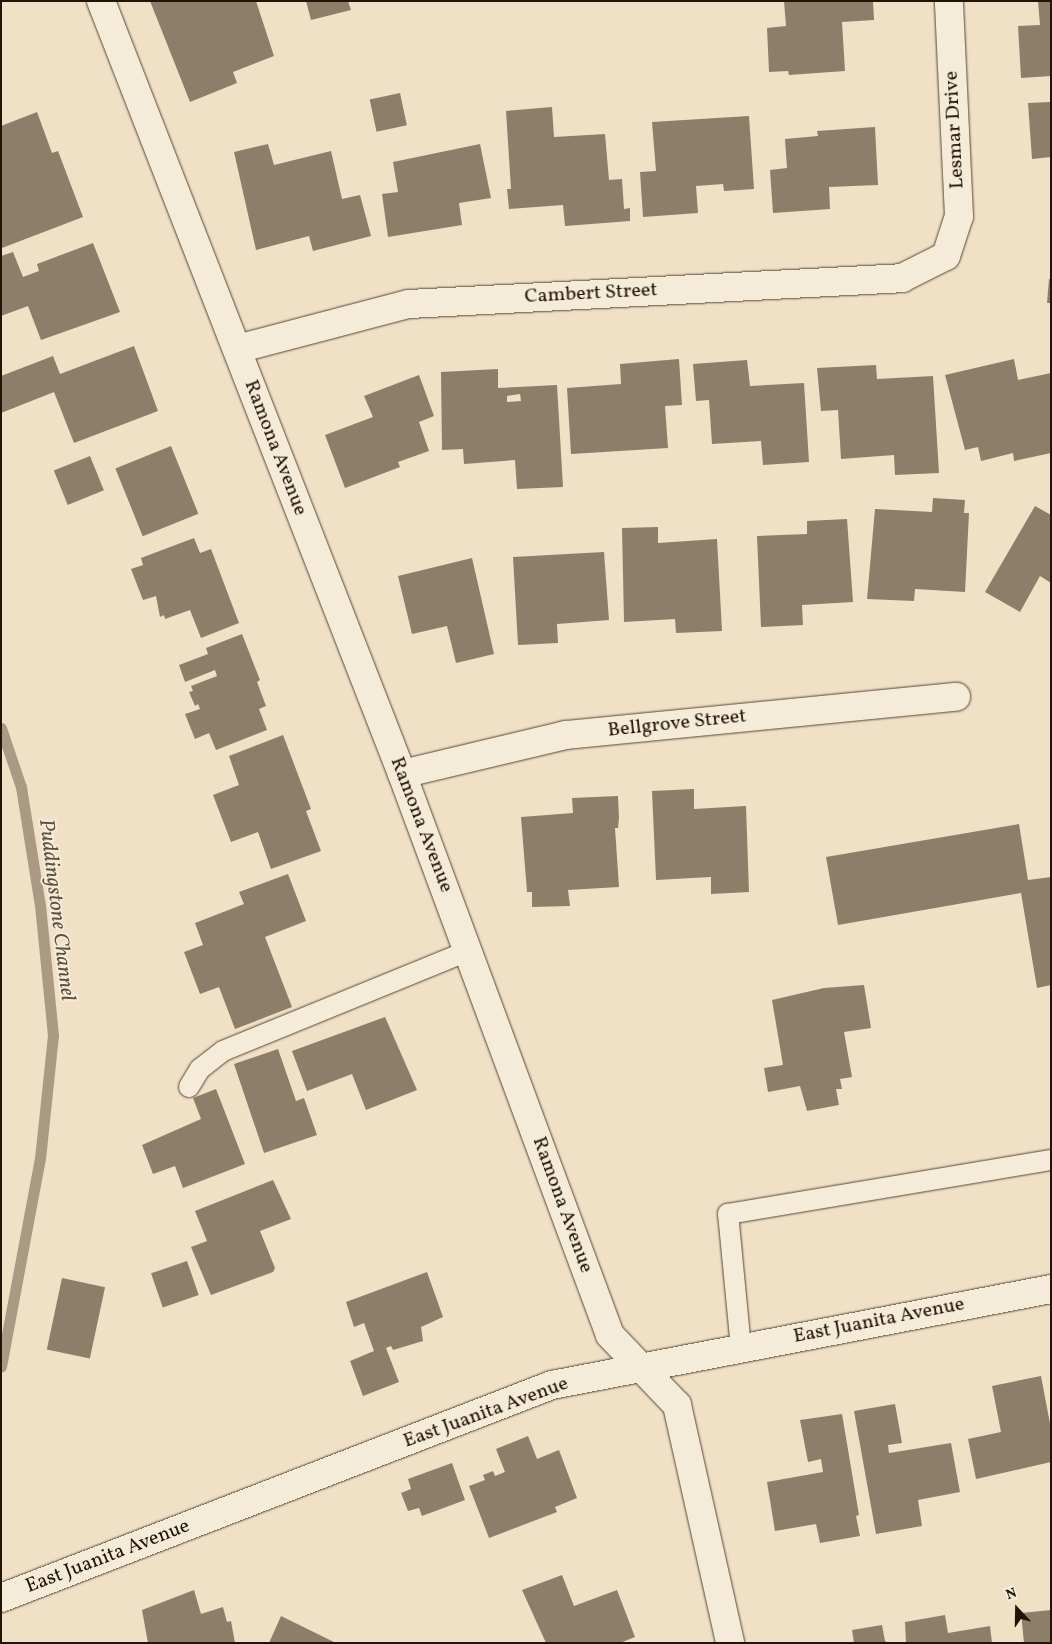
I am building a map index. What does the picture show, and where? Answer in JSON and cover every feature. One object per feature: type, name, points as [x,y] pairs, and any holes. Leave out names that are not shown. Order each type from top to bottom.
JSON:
[{"type":"street","name":"Ramona Avenue","points":[[101,1],[402,774],[610,1335],[645,1368],[677,1405],[730,1643]]},
{"type":"street","name":"Lesmar Drive","points":[[946,256],[959,216],[949,1]]},
{"type":"street","name":"Cambert Street","points":[[237,349],[409,304],[902,278],[946,256]]},
{"type":"street","name":"Bellgrove Street","points":[[402,774],[566,735],[956,697]]},
{"type":"street","name":"East Juanita Avenue","points":[[1,1598],[552,1385],[1051,1289]]},
{"type":"lane","points":[[189,1087],[200,1069],[223,1051],[468,951]]},
{"type":"lane","points":[[741,1348],[728,1214],[1051,1160]]},
{"type":"building","points":[[150,1],[256,1],[274,56],[233,72],[237,83],[190,102]]},
{"type":"building","points":[[306,1],[348,1],[351,10],[311,20]]},
{"type":"building","points":[[784,1],[873,1],[874,20],[842,22],[845,71],[789,75],[788,71],[769,72],[767,28],[786,26]]},
{"type":"building","points":[[1038,1],[1051,1],[1051,76],[1021,78],[1018,26],[1040,25]]},
{"type":"building","points":[[400,93],[407,125],[377,132],[370,99]]},
{"type":"building","points":[[1051,102],[1051,157],[1032,159],[1028,103]]},
{"type":"building","points":[[552,107],[554,137],[605,134],[609,180],[622,179],[624,209],[630,208],[630,221],[565,226],[563,205],[509,209],[507,189],[511,189],[506,111]]},
{"type":"building","points":[[37,112],[52,153],[58,151],[83,217],[2,248],[1,126]]},
{"type":"building","points":[[749,116],[754,189],[724,191],[723,184],[696,186],[698,213],[643,217],[640,172],[656,171],[652,122]]},
{"type":"building","points":[[875,127],[878,185],[829,187],[830,209],[773,213],[770,170],[787,168],[785,139],[818,136],[817,131]]},
{"type":"building","points":[[268,144],[274,165],[331,151],[342,199],[360,195],[371,236],[313,251],[309,236],[256,250],[234,152]]},
{"type":"building","points":[[480,144],[491,198],[459,203],[462,225],[388,237],[382,194],[398,192],[393,162]]},
{"type":"building","points":[[93,243],[120,312],[41,340],[28,306],[1,316],[1,256],[13,252],[23,277],[39,271],[37,264]]},
{"type":"building","points":[[1049,279],[1051,279],[1051,303],[1047,303]]},
{"type":"building","points":[[134,346],[158,411],[74,443],[54,392],[1,413],[1,376],[53,356],[60,374]]},
{"type":"building","points":[[679,359],[682,405],[665,406],[668,448],[571,454],[567,388],[621,384],[620,364]]},
{"type":"building","points":[[1014,359],[1018,380],[1051,373],[1051,453],[1014,461],[1013,453],[981,461],[978,447],[965,450],[945,375]]},
{"type":"building","points":[[747,360],[750,386],[804,383],[809,462],[763,465],[761,441],[712,444],[709,400],[696,401],[693,364]]},
{"type":"building","points":[[876,365],[877,379],[933,376],[939,473],[895,475],[894,455],[841,459],[838,410],[821,411],[817,368]]},
{"type":"building","points":[[498,369],[498,388],[557,385],[563,487],[517,489],[515,460],[464,464],[463,449],[442,450],[441,372]],"holes":[[[520,394],[521,401],[507,402],[507,396]]]},
{"type":"building","points":[[419,375],[434,416],[419,422],[429,451],[398,462],[400,467],[345,488],[325,435],[373,417],[364,396]]},
{"type":"building","points":[[171,446],[198,514],[143,536],[115,468]]},
{"type":"building","points":[[90,456],[104,490],[68,505],[54,471]]},
{"type":"building","points":[[933,498],[965,500],[964,513],[969,513],[965,592],[915,589],[914,601],[867,599],[875,509],[932,512]]},
{"type":"building","points":[[1035,506],[1051,515],[1051,583],[1040,576],[1020,612],[985,592]]},
{"type":"building","points":[[847,519],[853,602],[802,605],[803,625],[761,627],[757,536],[807,534],[807,521]]},
{"type":"building","points":[[658,527],[658,543],[717,539],[722,631],[676,633],[675,619],[624,622],[622,528]]},
{"type":"building","points":[[194,538],[200,553],[211,549],[239,623],[201,638],[190,610],[165,619],[164,615],[160,617],[156,596],[143,600],[131,569],[143,565],[141,558]]},
{"type":"building","points":[[604,552],[609,620],[557,624],[558,643],[518,645],[513,557]]},
{"type":"building","points":[[472,558],[494,654],[456,663],[447,626],[412,634],[398,576]]},
{"type":"building","points":[[242,634],[260,680],[257,682],[266,706],[259,709],[267,730],[216,750],[209,733],[195,739],[185,714],[200,709],[198,704],[195,706],[189,692],[193,691],[191,686],[217,676],[215,670],[185,682],[179,665],[208,654],[206,648]]},
{"type":"building","points":[[283,735],[311,809],[306,811],[321,851],[271,869],[258,832],[231,842],[213,795],[239,785],[229,756]]},
{"type":"building","points":[[694,789],[694,809],[746,806],[749,892],[711,894],[711,877],[656,880],[652,791]]},
{"type":"building","points":[[618,796],[619,818],[618,828],[615,828],[619,887],[568,890],[570,906],[532,907],[532,892],[527,892],[521,817],[573,813],[572,798]]},
{"type":"building","points":[[1019,824],[1028,880],[1051,877],[1051,985],[1037,988],[1021,893],[838,925],[826,857]]},
{"type":"building","points":[[288,874],[306,921],[265,937],[292,1007],[235,1029],[219,987],[200,994],[184,952],[203,945],[195,923],[244,904],[239,892]]},
{"type":"building","points":[[864,985],[871,1028],[844,1032],[852,1077],[840,1079],[842,1089],[836,1089],[839,1105],[807,1111],[800,1086],[768,1092],[764,1068],[783,1065],[772,1000],[824,988]]},
{"type":"building","points":[[385,1017],[417,1090],[366,1110],[352,1074],[307,1091],[292,1051]]},
{"type":"building","points":[[278,1049],[296,1101],[304,1098],[317,1135],[264,1153],[234,1064]]},
{"type":"building","points":[[216,1089],[245,1164],[183,1188],[175,1166],[153,1174],[142,1145],[201,1119],[193,1098]]},
{"type":"building","points":[[273,1180],[291,1219],[260,1231],[275,1268],[273,1272],[211,1295],[191,1247],[207,1241],[195,1211]]},
{"type":"building","points":[[187,1261],[199,1295],[163,1307],[151,1273]]},
{"type":"building","points":[[427,1272],[443,1317],[421,1327],[423,1341],[393,1350],[391,1346],[386,1348],[399,1382],[363,1396],[350,1361],[374,1351],[364,1323],[354,1327],[346,1302]]},
{"type":"building","points":[[62,1278],[105,1287],[90,1359],[47,1349]]},
{"type":"building","points":[[1041,1376],[1051,1429],[1051,1462],[976,1479],[968,1439],[1001,1432],[992,1386]]},
{"type":"building","points":[[895,1404],[902,1443],[888,1445],[889,1453],[951,1443],[960,1492],[918,1500],[922,1526],[876,1534],[854,1411]]},
{"type":"building","points":[[842,1414],[859,1515],[856,1516],[860,1536],[820,1543],[816,1524],[775,1531],[767,1482],[823,1472],[821,1459],[808,1462],[800,1420]]},
{"type":"building","points":[[528,1436],[537,1459],[559,1450],[577,1498],[555,1507],[557,1512],[489,1538],[469,1486],[485,1480],[483,1475],[493,1471],[495,1476],[505,1472],[496,1449]]},
{"type":"building","points":[[452,1463],[465,1500],[422,1516],[419,1508],[408,1511],[401,1493],[411,1489],[408,1479]]},
{"type":"building","points":[[562,1575],[574,1606],[617,1590],[635,1637],[620,1643],[546,1643],[522,1590]]},
{"type":"building","points":[[194,1590],[201,1614],[223,1607],[227,1622],[231,1621],[235,1643],[148,1643],[142,1610]]},
{"type":"building","points":[[1051,1610],[1051,1643],[1024,1643],[1021,1613]]},
{"type":"building","points":[[945,1615],[948,1633],[990,1626],[992,1643],[906,1643],[905,1622]]},
{"type":"building","points":[[281,1616],[336,1643],[269,1643]]},
{"type":"building","points":[[882,1625],[885,1641],[888,1643],[854,1643],[852,1630]]},
{"type":"waterway","name":"Puddingstone Channel","points":[[1,728],[21,787],[40,905],[53,1035],[40,1158],[1,1366]]}]
